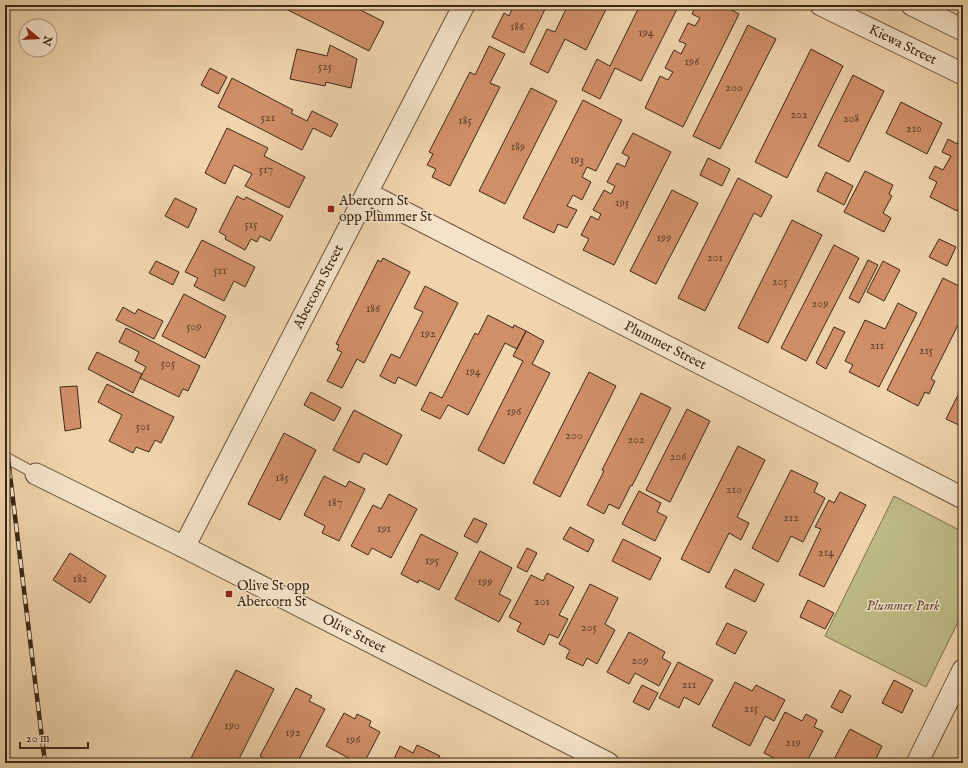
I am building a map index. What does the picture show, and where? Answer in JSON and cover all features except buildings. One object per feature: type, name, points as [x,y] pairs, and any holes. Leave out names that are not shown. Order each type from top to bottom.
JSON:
[{"type":"street","name":"Abercorn Street","points":[[184,547],[464,5]]},
{"type":"street","name":"Kiewa Street","points":[[821,5],[963,74]]},
{"type":"street","points":[[912,5],[963,30]]},
{"type":"street","name":"Plummer Street","points":[[367,193],[963,498]]},
{"type":"street","name":"Olive Street","points":[[36,474],[184,547],[608,763]]},
{"type":"street","points":[[917,763],[963,670]]},
{"type":"lane","points":[[5,457],[36,474]]},
{"type":"green space","name":"Plummer Park","points":[[894,496],[963,532],[963,612],[926,687],[825,636]]},
{"type":"railway","points":[[5,434],[45,763]]},
{"type":"place","name":"Abercorn St opp Plummer St","points":[[331,209]]},
{"type":"place","name":"Olive St opp Abercorn St","points":[[229,594]]}]
